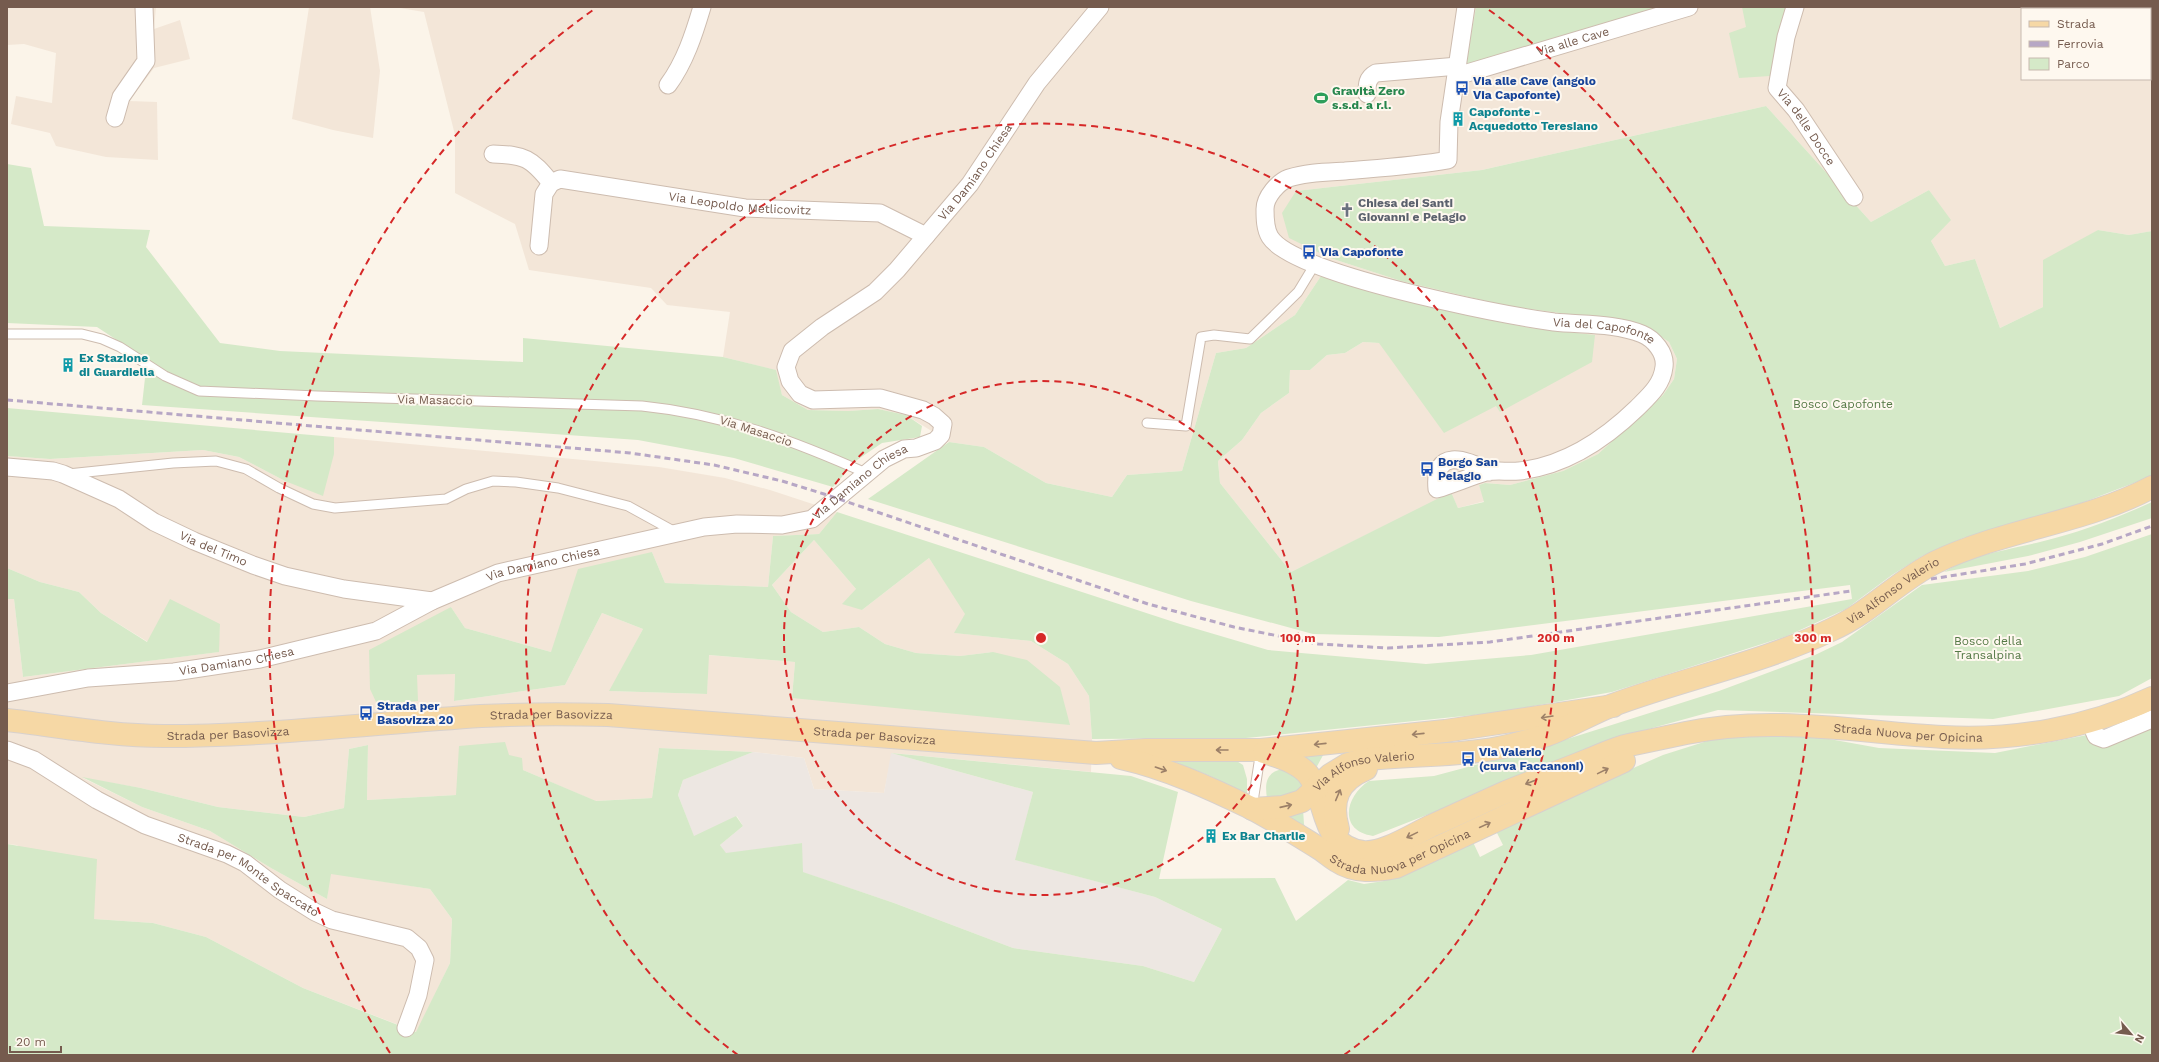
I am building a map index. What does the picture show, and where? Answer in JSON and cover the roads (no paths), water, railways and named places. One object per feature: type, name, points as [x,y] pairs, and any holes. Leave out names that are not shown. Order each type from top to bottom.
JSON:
[{"type":"main road","name":"Via Alfonso Valerio","points":[[1315,790],[1330,775],[1348,764],[1377,758],[1418,757],[1499,748],[1548,735],[1613,706],[1697,679],[1834,629],[1856,616],[1903,581],[1935,562],[1987,542],[2080,515],[2152,487]]},
{"type":"main road","name":"Strada Nuova per Opicina","points":[[1315,790],[1330,832],[1337,840],[1363,852],[1376,851],[1513,789],[1627,746],[1661,740],[1706,729],[1761,723],[1810,725],[1944,737],[1994,737],[2090,722],[2152,698]]},
{"type":"main road","name":"Via Alfonso Valerio","points":[[1315,790],[1321,770],[1332,757],[1359,740],[1459,729],[1613,706]]},
{"type":"main road","name":"Strada per Basovizza","points":[[7,720],[111,733],[162,736],[221,735],[482,716],[546,714],[608,715],[1096,753],[1141,762],[1172,773],[1252,809],[1321,849]]},
{"type":"main road","name":"Strada per Basovizza","points":[[1096,753],[1146,750],[1261,750],[1359,740]]},
{"type":"main road","name":"Strada Nuova per Opicina","points":[[1315,790],[1311,816],[1314,832],[1321,849],[1338,862],[1356,869],[1377,871],[1396,867],[1629,758],[1661,740]]},
{"type":"main road","name":"Strada per Basovizza","points":[[1252,809],[1283,807],[1302,802],[1315,790],[1310,776],[1300,768],[1284,759],[1261,750]]},
{"type":"main road","points":[[1346,845],[1335,816],[1335,802],[1345,782],[1356,774],[1375,765],[1418,757]]},
{"type":"street","points":[[115,118],[122,97],[146,61],[144,7]]},
{"type":"street","points":[[668,85],[675,75],[685,54],[702,7]]},
{"type":"street","name":"Via Damiano Chiesa","points":[[7,693],[88,678],[174,672],[260,659],[376,631],[432,601],[498,573],[704,527],[737,524],[782,525],[812,519],[884,459],[904,449],[916,448],[935,442],[941,435],[943,424],[934,416],[923,410],[880,398],[813,400],[800,394],[790,381],[786,367],[792,351],[822,327],[875,292],[926,236],[970,184],[1044,74],[1100,7]]},
{"type":"street","points":[[1457,71],[1466,7]]},
{"type":"street","name":"Via alle Cave","points":[[1367,94],[1367,83],[1370,76],[1376,73],[1457,71],[1689,7]]},
{"type":"street","name":"Via delle Docce","points":[[1795,7],[1786,38],[1777,88],[1796,110],[1854,197]]},
{"type":"street","name":"Via del Capofonte","points":[[1457,71],[1449,122],[1448,160],[1411,166],[1312,174],[1287,178],[1272,191],[1265,205],[1265,220],[1269,236],[1279,246],[1315,264],[1383,286],[1449,302],[1548,321],[1623,328],[1644,335],[1660,348],[1665,363],[1662,378],[1654,391],[1627,417],[1592,445],[1547,464],[1520,471],[1489,472]]},
{"type":"street","points":[[493,154],[516,154],[528,159],[551,183],[544,194],[539,246]]},
{"type":"street","name":"Via Leopoldo Metlicovitz","points":[[551,183],[560,179],[745,208],[880,213],[926,236]]},
{"type":"street","name":"Via del Timo","points":[[7,467],[53,470],[119,499],[154,522],[253,565],[285,576],[344,589],[432,601]]},
{"type":"street","points":[[2090,722],[2096,736],[2104,739],[2152,719]]},
{"type":"street","name":"Strada per Monte Spaccato","points":[[7,750],[34,760],[97,800],[144,825],[227,854],[245,863],[280,890],[332,920],[407,938],[419,948],[425,960],[418,995],[406,1028]]},
{"type":"lane","points":[[1147,423],[1186,426],[1201,337],[1214,335],[1250,339],[1298,292],[1315,264]]},
{"type":"lane","name":"Via Masaccio","points":[[7,334],[82,334],[102,339],[122,348],[165,376],[199,391],[642,406],[674,409],[762,430],[866,473]]},
{"type":"lane","points":[[63,474],[173,463],[216,461],[246,468],[279,488],[313,504],[335,508],[446,499],[466,489],[493,481],[516,482],[558,488],[628,506],[677,533]]},
{"type":"lane","points":[[1252,809],[1261,750]]},
{"type":"railway","points":[[7,400],[630,453],[714,465],[782,481],[824,494],[1148,604],[1234,627],[1318,644],[1388,648],[1490,642],[1851,591]]},
{"type":"railway","points":[[1931,579],[2025,564],[2102,544],[2152,526]]},
{"type":"place","name":"Via alle Cave (angolo Via Capofonte)","points":[[1462,88]]},
{"type":"place","name":"Gravità Zero s.s.d. a r.l.","points":[[1321,98]]},
{"type":"place","name":"Capofonte - Acquedotto Teresiano","points":[[1458,119]]},
{"type":"place","name":"Chiesa dei Santi Giovanni e Pelagio","points":[[1347,210]]},
{"type":"place","name":"Via Capofonte","points":[[1309,252]]},
{"type":"place","name":"Ex Stazione di Guardiella","points":[[68,365]]},
{"type":"place","name":"Borgo San Pelagio","points":[[1427,469]]},
{"type":"place","name":"Strada per Basovizza 20","points":[[366,713]]},
{"type":"place","name":"Via Valerio (curva Faccanoni)","points":[[1468,759]]},
{"type":"place","name":"Ex Bar Charlie","points":[[1211,836]]},
{"type":"park label","name":"Bosco Capofonte","points":[[1843,404]]},
{"type":"park label","name":"Bosco della Transalpina","points":[[1988,648]]}]
